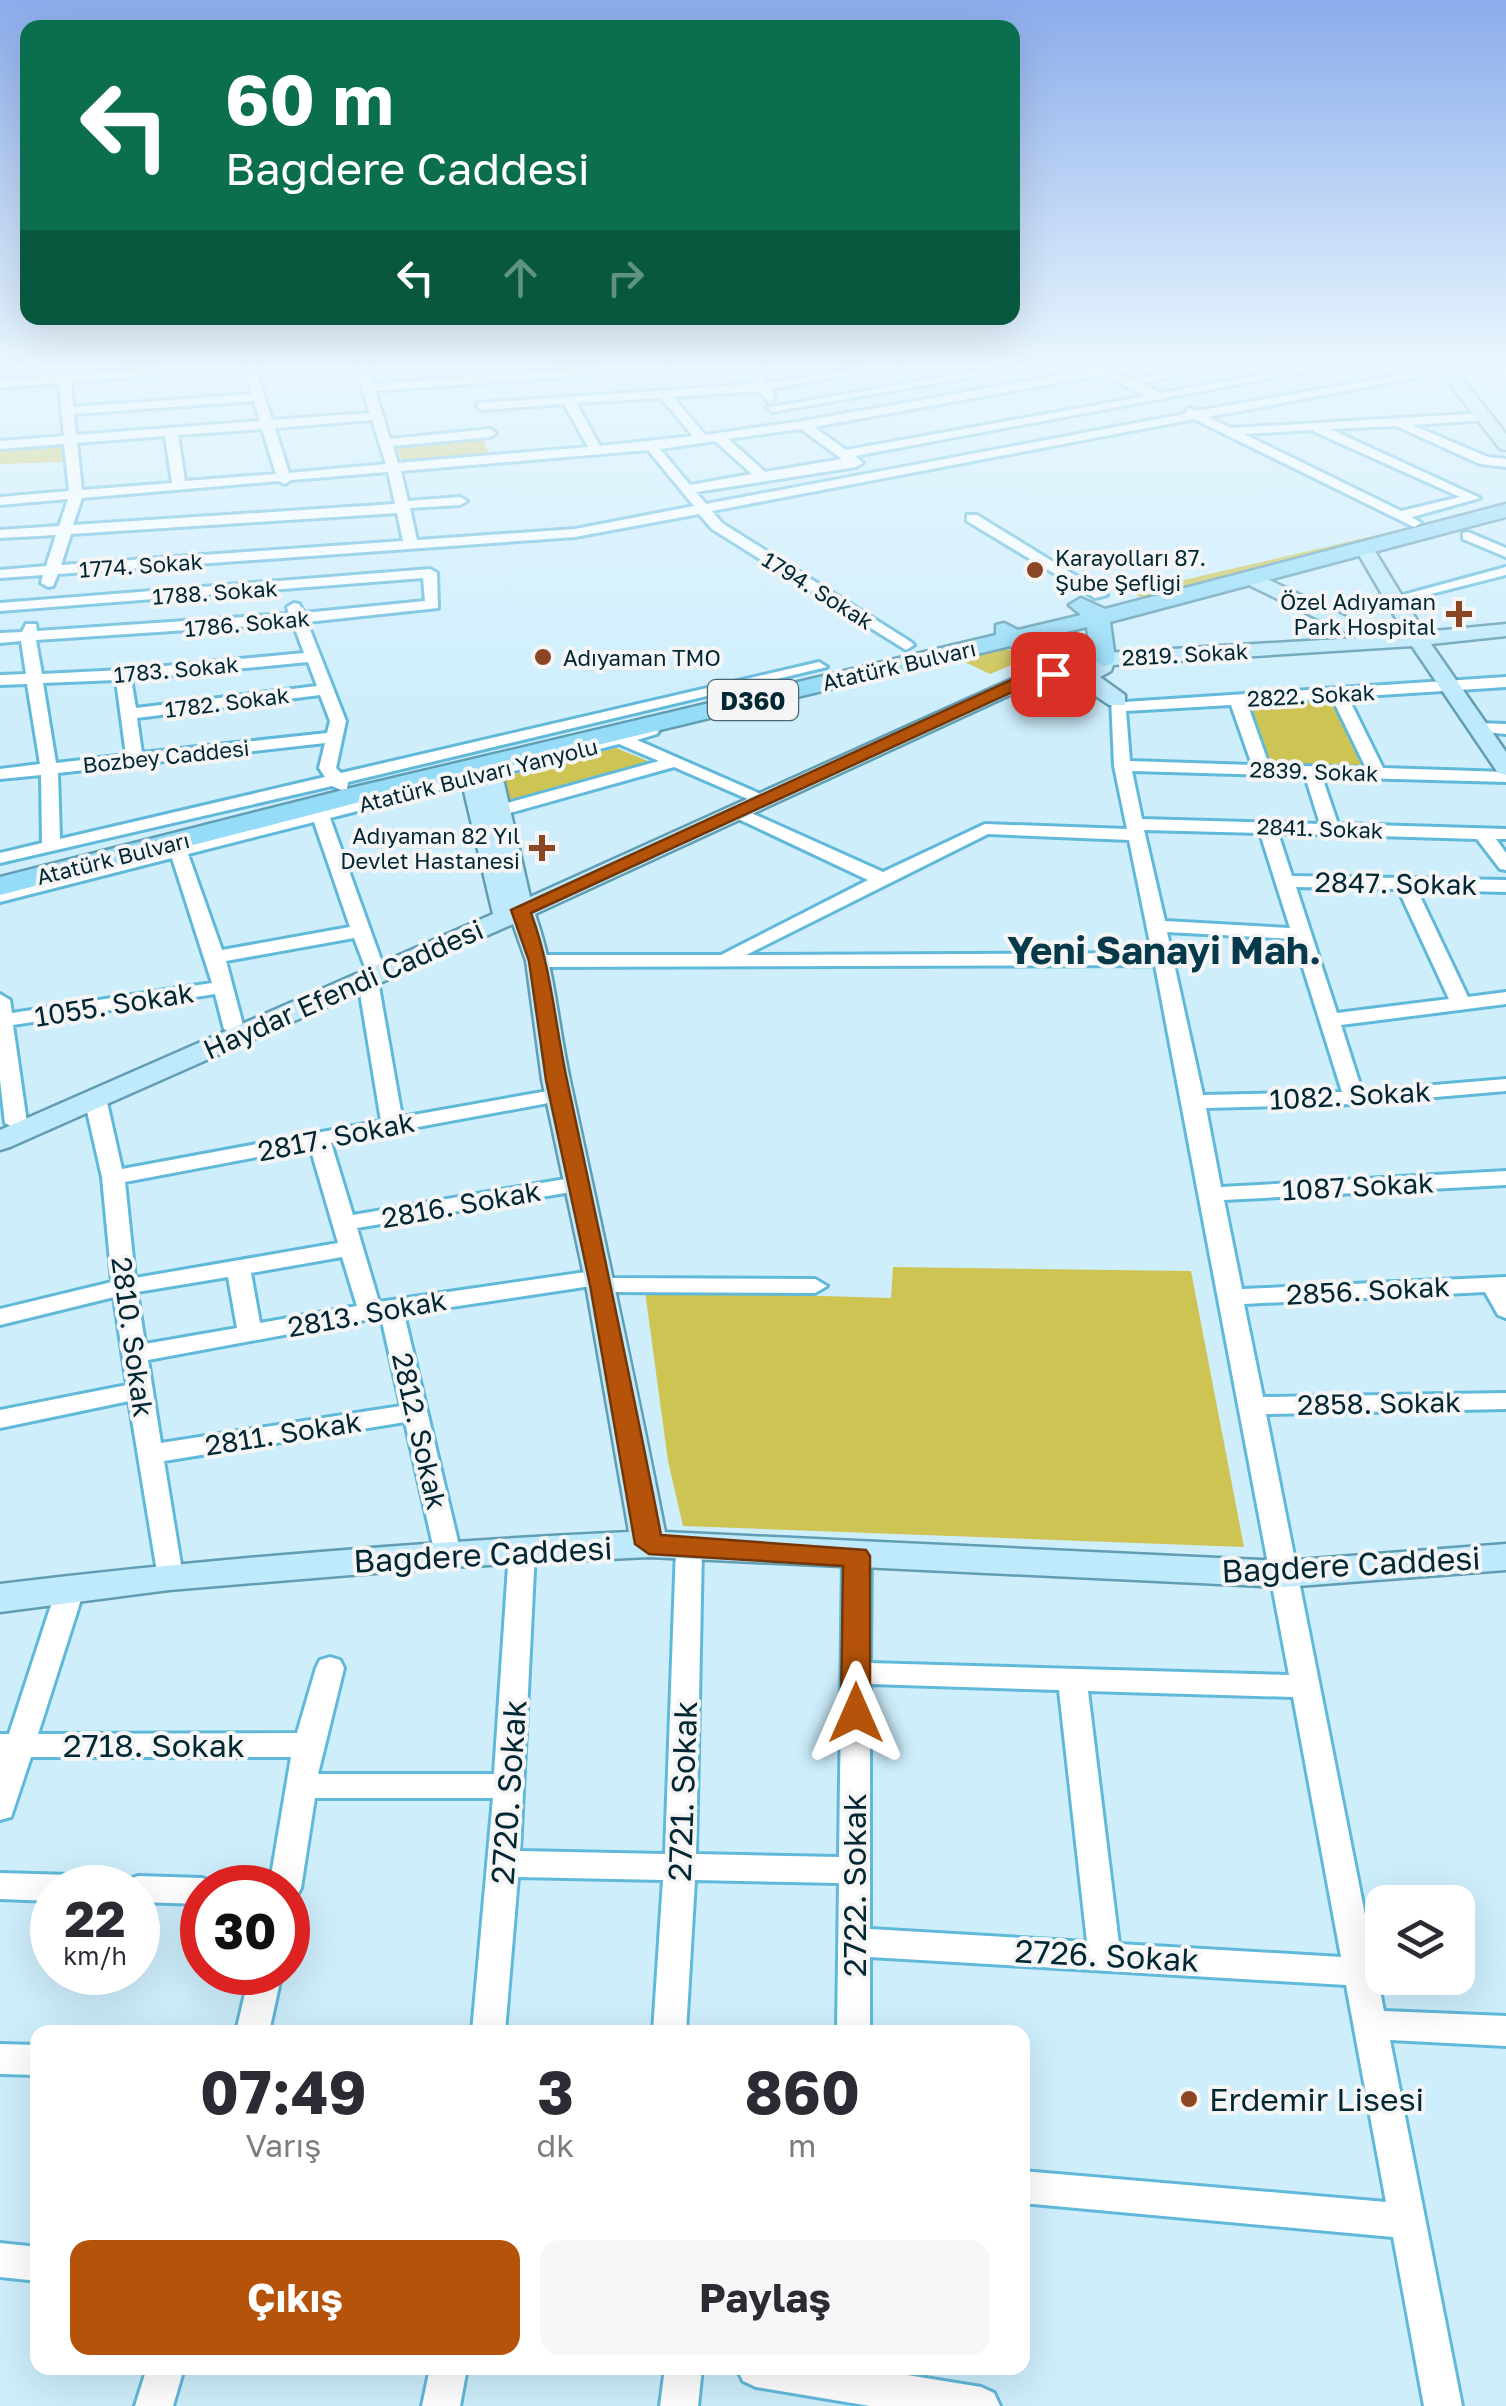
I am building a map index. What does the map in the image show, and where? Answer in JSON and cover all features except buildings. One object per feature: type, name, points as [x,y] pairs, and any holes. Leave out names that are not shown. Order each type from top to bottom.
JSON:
[{"type":"highway","name":"Atatürk Bulvarı","points":[[0,869],[338,782],[829,673],[1098,607],[1408,519],[1502,510]]},
{"type":"highway","name":"Atatürk Bulvarı","points":[[0,886],[176,847],[616,737],[829,673],[906,644],[1007,629],[1066,604],[1098,607],[1250,578],[1502,510]]},
{"type":"highway","points":[[1098,607],[1104,661]]},
{"type":"highway","points":[[1007,629],[1059,669]]},
{"type":"main road","points":[[1364,548],[1418,640],[1506,768]]},
{"type":"main road","points":[[1250,578],[1381,643]]},
{"type":"main road","name":"2819. Sokak","points":[[1059,669],[1052,656],[1068,651],[1104,661],[1381,643],[1506,630]]},
{"type":"main road","points":[[1104,661],[1117,704]]},
{"type":"main road","points":[[1059,669],[1106,686],[1117,704]]},
{"type":"main road","name":"Haydar Efendi Caddesi","points":[[5,1131],[95,1098],[514,907],[1030,678],[1059,669]]},
{"type":"main road","points":[[514,907],[493,783],[483,773],[474,787],[514,907],[539,961],[559,1094],[601,1281],[649,1544]]},
{"type":"main road","name":"Haydar Efendi Caddesi","points":[[5,1131],[234,1029],[371,974]]},
{"type":"main road","name":"Bagdere Caddesi","points":[[0,1598],[169,1577],[448,1554],[649,1544],[1284,1574],[1506,1557]]},
{"type":"street","points":[[51,846],[49,770],[38,678],[28,637],[76,496],[75,478]]},
{"type":"street","points":[[177,478],[178,488]]},
{"type":"street","points":[[0,501],[304,478]]},
{"type":"street","points":[[396,478],[411,544]]},
{"type":"street","name":"1794. Sokak","points":[[679,478],[717,526],[906,644]]},
{"type":"street","points":[[688,489],[750,478]]},
{"type":"street","name":"1774. Sokak","points":[[0,574],[564,535],[859,478]]},
{"type":"street","points":[[1324,478],[1408,519],[1473,498],[1429,478]]},
{"type":"street","points":[[226,559],[227,484]]},
{"type":"street","points":[[0,534],[228,522],[460,501]]},
{"type":"street","points":[[972,518],[1098,607]]},
{"type":"street","points":[[1468,536],[1506,553]]},
{"type":"street","points":[[282,555],[296,618],[338,721],[327,768],[338,782]]},
{"type":"street","points":[[1395,599],[1506,571]]},
{"type":"street","name":"1788. Sokak","points":[[0,607],[430,574]]},
{"type":"street","name":"1786. Sokak","points":[[0,638],[434,605],[430,574]]},
{"type":"street","name":"1783. Sokak","points":[[0,680],[123,675],[314,657]]},
{"type":"street","points":[[123,675],[135,760]]},
{"type":"street","name":"2822. Sokak","points":[[1117,704],[1506,682]]},
{"type":"street","name":"1782. Sokak","points":[[130,714],[325,690]]},
{"type":"street","points":[[1338,692],[1377,773]]},
{"type":"street","points":[[1237,699],[1262,769]]},
{"type":"street","points":[[1117,704],[1122,766],[1194,1102],[1443,2406]]},
{"type":"street","points":[[1478,728],[1506,729]]},
{"type":"street","name":"Bozbey Caddesi","points":[[0,774],[333,737]]},
{"type":"street","points":[[616,737],[676,762],[751,802],[884,880]]},
{"type":"street","name":"Atatürk Bulvarı Yanyolu","points":[[0,896],[176,847],[616,737]]},
{"type":"street","points":[[499,811],[676,762]]},
{"type":"street","name":"2839. Sokak","points":[[1122,766],[1506,778]]},
{"type":"street","points":[[1311,770],[1330,827]]},
{"type":"street","name":"Atatürk Bulvarı Yanyolu","points":[[0,858],[338,782]]},
{"type":"street","points":[[320,814],[362,932],[392,1124]]},
{"type":"street","points":[[1267,826],[1354,1098]]},
{"type":"street","name":"2841. Sokak","points":[[724,958],[985,830],[1267,826],[1506,834]]},
{"type":"street","points":[[1482,833],[1506,865]]},
{"type":"street","points":[[176,847],[216,956],[234,1029]]},
{"type":"street","name":"2847. Sokak","points":[[1286,881],[1506,886]]},
{"type":"street","points":[[1405,884],[1462,1006]]},
{"type":"street","points":[[1158,926],[1302,934]]},
{"type":"street","points":[[216,956],[362,932]]},
{"type":"street","points":[[539,961],[1164,959]]},
{"type":"street","name":"1055. Sokak","points":[[2,1010],[224,987]]},
{"type":"street","points":[[1329,1020],[1506,998]]},
{"type":"street","points":[[2,1010],[5,1131]]},
{"type":"street","name":"1082. Sokak","points":[[1194,1102],[1354,1098],[1506,1085]]},
{"type":"street","name":"2817. Sokak","points":[[113,1177],[559,1094]]},
{"type":"street","name":"2810. Sokak","points":[[95,1098],[113,1177],[124,1287],[169,1577]]},
{"type":"street","name":"2812. Sokak","points":[[319,1140],[351,1248],[380,1309],[415,1412],[448,1554]]},
{"type":"street","name":"1087 Sokak","points":[[1210,1194],[1506,1178]]},
{"type":"street","name":"2816. Sokak","points":[[345,1224],[577,1184]]},
{"type":"street","points":[[0,1318],[124,1287],[351,1248]]},
{"type":"street","points":[[238,1268],[250,1334]]},
{"type":"street","name":"2813. Sokak","points":[[135,1354],[380,1309],[601,1281],[815,1286]]},
{"type":"street","points":[[1499,1284],[1506,1310]]},
{"type":"street","name":"2856. Sokak","points":[[1231,1296],[1499,1284]]},
{"type":"street","points":[[0,1420],[141,1390]]},
{"type":"street","name":"2858. Sokak","points":[[1252,1406],[1506,1400]]},
{"type":"street","name":"2811. Sokak","points":[[150,1454],[415,1412]]},
{"type":"street","name":"2721. Sokak","points":[[670,2025],[680,1865],[689,1548]]},
{"type":"street","name":"2720. Sokak","points":[[489,2025],[504,1864],[522,1551]]},
{"type":"street","name":"2722. Sokak","points":[[854,2025],[857,1556]]},
{"type":"street","points":[[0,1808],[10,1745],[70,1590]]},
{"type":"street","points":[[289,1865],[308,1746],[330,1668]]},
{"type":"street","points":[[856,1673],[1304,1686]]},
{"type":"street","points":[[1072,1680],[1104,1954]]},
{"type":"street","name":"2718. Sokak","points":[[10,1745],[308,1746]]},
{"type":"street","points":[[301,1786],[509,1786]]},
{"type":"street","points":[[504,1864],[854,1870]]},
{"type":"street","points":[[0,1886],[30,1887]]},
{"type":"street","name":"2726. Sokak","points":[[854,1942],[1359,1972]]},
{"type":"street","points":[[255,2025],[261,1995]]},
{"type":"street","points":[[1369,2024],[1506,2031]]},
{"type":"street","points":[[0,2059],[30,2060]]},
{"type":"street","points":[[1030,2188],[1408,2221]]},
{"type":"street","points":[[0,2260],[30,2263]]},
{"type":"street","points":[[154,2406],[164,2375]]},
{"type":"street","points":[[441,2406],[448,2375]]},
{"type":"street","points":[[679,2406],[683,2375]]},
{"type":"street","points":[[851,2376],[981,2406]]},
{"type":"shaded area","points":[[1506,505],[1147,601],[1132,592]]},
{"type":"shaded area","points":[[991,648],[1023,651],[1031,657],[990,674],[952,656]]},
{"type":"shaded area","points":[[1323,697],[1336,703],[1364,764],[1359,768],[1266,765],[1242,701]]},
{"type":"shaded area","points":[[616,748],[653,763],[510,802],[503,777]]},
{"type":"shaded area","points":[[893,1267],[1191,1271],[1244,1547],[683,1526],[668,1461],[645,1291],[891,1298]]},
{"type":"place","name":"Karayolları 87. Şube Şefliği","points":[[1035,570]]},
{"type":"place","name":"Özel Adıyaman Park Hospital","points":[[1459,614]]},
{"type":"place","name":"Adıyaman TMO","points":[[543,657]]},
{"type":"place","name":"Adıyaman 82 Yıl Devlet Hastanesi","points":[[542,848]]},
{"type":"place","name":"Erdemir Lisesi","points":[[1189,2099]]},
{"type":"district","name":"Yeni Sanayi Mah.","points":[[1164,949]]},
{"type":"route","points":[[856,1713],[857,1556],[649,1544],[602,1285],[556,1080],[539,961],[521,910],[1030,678],[1053,674]]}]
